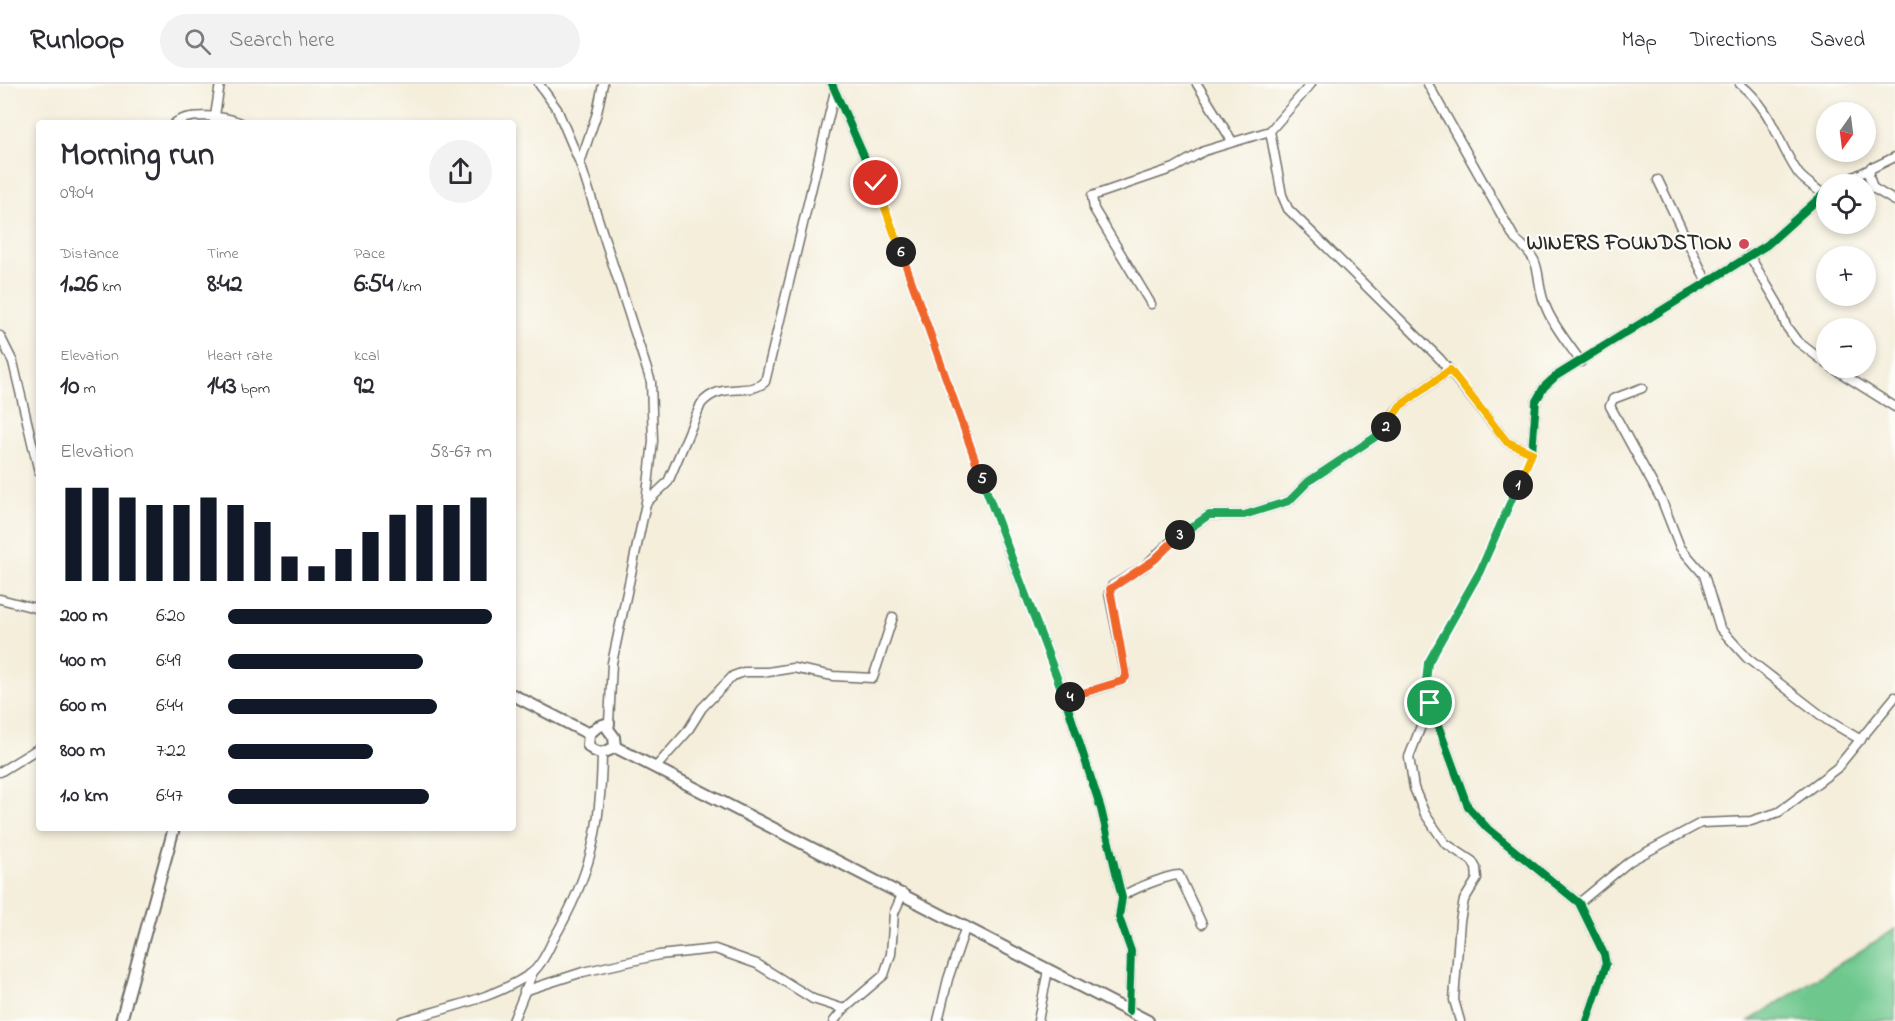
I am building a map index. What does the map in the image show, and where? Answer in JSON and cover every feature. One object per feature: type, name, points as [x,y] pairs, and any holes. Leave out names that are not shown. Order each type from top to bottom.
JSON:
[{"type":"street","points":[[214,120],[220,84]]},
{"type":"street","points":[[539,84],[557,109],[580,163],[651,382],[653,441],[646,503],[612,663],[608,729],[612,732],[615,747]]},
{"type":"street","points":[[580,163],[597,113],[603,84]]},
{"type":"street","points":[[1197,84],[1232,141]]},
{"type":"street","points":[[1151,304],[1094,209],[1092,196],[1174,168],[1204,151],[1270,131],[1311,84]]},
{"type":"street","points":[[1428,84],[1515,239],[1534,256],[1538,267],[1540,291],[1548,313],[1581,362]]},
{"type":"street","points":[[1740,84],[1756,97],[1776,127],[1800,175],[1816,186]]},
{"type":"street","points":[[646,503],[668,482],[702,404],[708,396],[717,391],[757,386],[765,382],[834,88]]},
{"type":"street","points":[[834,88],[876,183],[1013,565],[1065,699],[1101,809],[1122,898],[1119,917],[1131,951],[1129,1011]]},
{"type":"street","points":[[183,120],[191,117],[233,120]]},
{"type":"street","points":[[1270,131],[1281,195],[1287,209],[1450,370],[1507,442],[1532,453]]},
{"type":"street","points":[[1858,174],[1895,157]]},
{"type":"street","points":[[1871,167],[1869,176],[1873,188],[1895,201]]},
{"type":"street","points":[[1658,180],[1705,278],[1711,280]]},
{"type":"street","points":[[1587,1021],[1606,965],[1604,954],[1579,903],[1476,819],[1468,807],[1430,703],[1426,682],[1428,663],[1480,571],[1532,453],[1536,401],[1544,387],[1556,376],[1767,245],[1816,200]]},
{"type":"street","points":[[1749,255],[1778,304],[1786,326],[1797,341],[1816,356]]},
{"type":"street","points":[[0,336],[13,362],[36,459]]},
{"type":"street","points":[[1065,699],[1122,681],[1126,677],[1109,593],[1112,586],[1149,563],[1168,544],[1209,515],[1244,515],[1289,501],[1309,481],[1374,438],[1400,406],[1450,370]]},
{"type":"street","points":[[1849,378],[1895,406]]},
{"type":"street","points":[[1642,388],[1613,399],[1610,406],[1662,501],[1680,548],[1704,575],[1720,628],[1747,658],[1827,720],[1861,740]]},
{"type":"street","points":[[0,598],[36,608]]},
{"type":"street","points":[[655,768],[687,732],[702,708],[733,676],[744,672],[768,672],[793,668],[833,676],[865,680],[873,678],[893,617]]},
{"type":"street","points":[[516,697],[589,734]]},
{"type":"street","points":[[1579,903],[1630,861],[1701,823],[1751,821],[1779,812],[1837,768],[1895,697]]},
{"type":"street","points":[[1430,703],[1409,757],[1414,788],[1425,814],[1445,843],[1472,861],[1477,879],[1464,900],[1460,921],[1454,1000],[1460,1021]]},
{"type":"street","points":[[609,723],[597,727],[589,734],[588,745],[597,753],[615,747]]},
{"type":"street","points":[[615,747],[903,893],[1148,1021]]},
{"type":"street","points":[[0,772],[36,750]]},
{"type":"street","points":[[513,1021],[533,972],[560,929],[590,862],[599,819],[602,753]]},
{"type":"street","points":[[121,1021],[173,831]]},
{"type":"street","points":[[1122,898],[1126,892],[1149,885],[1169,875],[1179,875],[1202,924]]},
{"type":"street","points":[[834,1021],[844,1009],[884,975],[890,964],[892,923],[903,893]]},
{"type":"street","points":[[938,1021],[948,979],[966,926]]},
{"type":"street","points":[[524,991],[583,972],[658,955],[715,949],[757,964],[813,999],[844,1009]]},
{"type":"street","points":[[1038,1021],[1048,970]]},
{"type":"street","points":[[402,1021],[497,992],[533,972]]},
{"type":"green space","points":[[1895,929],[1895,1021],[1749,1021]]},
{"type":"cycle path","points":[[832,84],[876,183],[1013,565],[1059,680],[1101,809],[1122,898],[1119,917],[1131,951],[1129,1011]]},
{"type":"cycle path","points":[[1587,1021],[1606,965],[1604,954],[1579,903],[1488,829],[1468,807],[1430,703],[1426,682],[1428,663],[1480,571],[1532,453],[1536,401],[1544,387],[1556,376],[1767,245],[1816,201]]},
{"type":"place","name":"WINERS FOUNDSTION","points":[[1744,244]]},
{"type":"route","points":[[876,183],[1013,565],[1065,699],[1122,681],[1128,673],[1109,593],[1112,586],[1154,560],[1168,544],[1209,515],[1244,515],[1289,501],[1302,486],[1337,460],[1374,438],[1400,406],[1450,370],[1507,442],[1532,453],[1480,571],[1428,663],[1426,682],[1430,703]]}]
